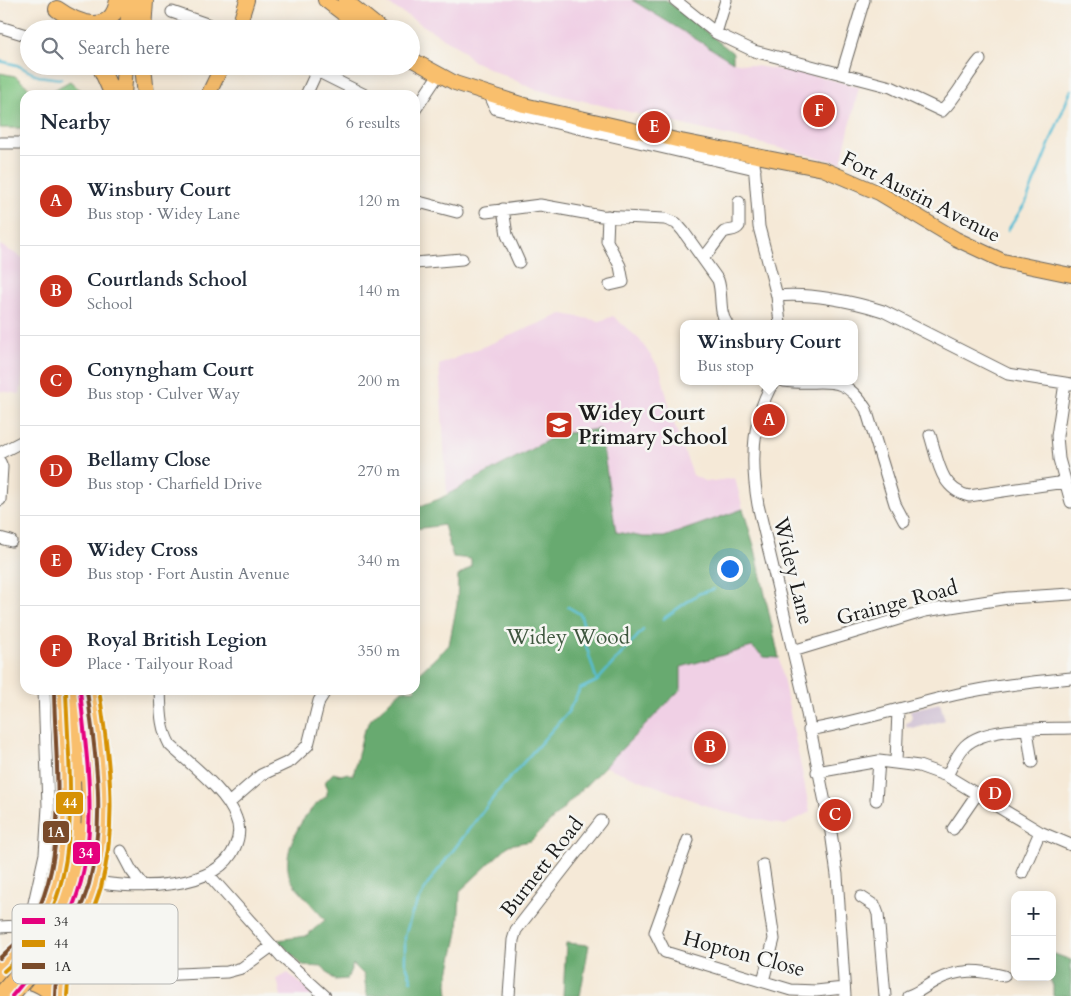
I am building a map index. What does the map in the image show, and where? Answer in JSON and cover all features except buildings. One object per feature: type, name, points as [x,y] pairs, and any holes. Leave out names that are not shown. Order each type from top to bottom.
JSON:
[{"type":"highway","points":[[107,20],[114,13],[118,0]]},
{"type":"highway","points":[[129,20],[130,0]]},
{"type":"highway","points":[[144,20],[145,0]]},
{"type":"highway","points":[[55,5],[75,20]]},
{"type":"highway","points":[[55,5],[64,20]]},
{"type":"highway","points":[[104,75],[111,90]]},
{"type":"highway","points":[[123,90],[124,75]]},
{"type":"highway","points":[[140,90],[141,75]]},
{"type":"highway","points":[[143,75],[145,90]]},
{"type":"highway","points":[[46,904],[56,876],[62,819],[60,695]]},
{"type":"highway","points":[[89,904],[96,882],[106,832],[106,796],[94,695]]},
{"type":"highway","points":[[0,968],[12,958]]},
{"type":"highway","points":[[40,984],[54,996]]},
{"type":"main road","points":[[241,20],[247,0]]},
{"type":"main road","points":[[345,0],[370,20]]},
{"type":"main road","points":[[327,1],[351,20]]},
{"type":"main road","name":"Fort Austin Avenue","points":[[420,60],[438,74]]},
{"type":"main road","name":"Fort Austin Avenue","points":[[420,64],[438,74],[490,95],[549,111],[754,162],[823,169],[879,193],[956,239],[1003,261],[1071,276]]},
{"type":"main road","points":[[210,90],[218,75]]},
{"type":"main road","points":[[62,904],[73,874],[80,808],[70,695]]},
{"type":"main road","points":[[73,904],[84,872],[90,818],[80,695]]},
{"type":"main road","points":[[0,994],[12,980]]},
{"type":"main road","points":[[12,996],[21,984]]},
{"type":"street","points":[[676,0],[716,33],[754,51],[891,87],[942,111],[958,93],[980,60]]},
{"type":"street","points":[[716,33],[726,0]]},
{"type":"street","points":[[842,73],[864,0]]},
{"type":"street","points":[[172,12],[195,20]]},
{"type":"street","points":[[0,27],[20,33]]},
{"type":"street","points":[[420,102],[438,74]]},
{"type":"street","points":[[307,90],[311,75]]},
{"type":"street","points":[[324,75],[355,90]]},
{"type":"street","points":[[0,142],[20,143]]},
{"type":"street","points":[[754,162],[759,227],[778,296],[780,320]]},
{"type":"street","points":[[420,202],[457,212]]},
{"type":"street","points":[[703,258],[716,245],[722,234],[737,229],[739,226],[739,202]]},
{"type":"street","points":[[486,212],[540,205],[556,206],[608,216],[665,219],[676,223],[718,280],[721,289],[721,306],[724,320]]},
{"type":"street","points":[[503,209],[507,235],[519,262]]},
{"type":"street","points":[[608,216],[608,241],[620,266],[623,282],[610,285]]},
{"type":"street","points":[[420,262],[462,259]]},
{"type":"street","points":[[778,296],[846,301],[867,306],[883,311],[1008,374],[1068,384],[1057,436],[1059,459],[1071,502]]},
{"type":"street","name":"Widey Lane","points":[[772,385],[762,410],[753,453],[753,476],[758,505],[793,651],[831,832],[837,874],[845,992]]},
{"type":"street","points":[[844,385],[859,398],[866,409],[896,504],[904,521]]},
{"type":"street","points":[[930,435],[946,482],[957,493],[968,496],[1065,482]]},
{"type":"street","points":[[0,453],[20,443]]},
{"type":"street","points":[[0,462],[2,467],[0,500]]},
{"type":"street","name":"Grainge Road","points":[[793,651],[925,611],[1008,598],[1071,594]]},
{"type":"street","points":[[809,730],[850,723],[988,688],[1071,678]]},
{"type":"street","points":[[34,904],[45,854],[48,807],[44,695]]},
{"type":"street","points":[[96,882],[143,886],[178,883],[208,874],[223,864],[233,853],[238,841],[236,817],[229,803],[170,745],[164,733],[161,720],[160,695]]},
{"type":"street","points":[[229,803],[261,775],[291,761],[308,745],[319,701],[323,695]]},
{"type":"street","points":[[896,762],[898,710]]},
{"type":"street","points":[[947,776],[952,764],[965,746],[986,734],[1071,728]]},
{"type":"street","points":[[1027,730],[1032,762]]},
{"type":"street","points":[[876,800],[879,761]]},
{"type":"street","points":[[818,772],[879,761],[919,766],[947,776],[1040,832],[1071,845]]},
{"type":"street","points":[[953,828],[977,794]]},
{"type":"street","name":"Burnett Road","points":[[509,996],[513,940],[516,930],[596,824]]},
{"type":"street","points":[[1022,873],[1040,832]]},
{"type":"street","name":"Hopton Close","points":[[688,840],[655,932],[665,952],[791,990],[845,992]]},
{"type":"street","points":[[121,851],[131,870],[143,886]]},
{"type":"street","points":[[763,981],[774,939],[769,871]]},
{"type":"street","points":[[208,874],[299,975],[326,996]]},
{"type":"street","points":[[861,897],[875,906],[878,914],[885,996]]},
{"type":"street","points":[[178,974],[227,972],[254,961],[272,946]]},
{"type":"street","points":[[908,996],[938,980],[966,970],[982,970],[1004,976]]},
{"type":"shaded area","points":[[382,0],[632,0],[733,62],[826,78],[859,87],[841,163],[534,89],[473,61],[461,49],[420,24],[420,20],[414,20]]},
{"type":"shaded area","points":[[0,245],[20,256],[20,394],[0,391]]},
{"type":"shaded area","name":"Widey Court Primary School","points":[[562,314],[600,321],[613,316],[639,339],[660,369],[673,421],[693,475],[706,482],[735,478],[743,509],[664,537],[643,537],[615,532],[600,430],[559,434],[447,494],[439,365]]},
{"type":"shaded area","points":[[752,646],[764,657],[779,658],[810,812],[785,825],[720,811],[604,766],[681,689],[681,667]]},
{"type":"shaded area","points":[[940,703],[945,720],[916,728],[907,727],[906,723],[912,717],[910,710]]},
{"type":"shaded area","points":[[288,973],[316,996],[281,996],[277,979]]},
{"type":"green space","points":[[632,0],[666,0],[733,53],[733,62]]},
{"type":"green space","points":[[0,73],[15,76],[30,89],[41,90],[20,90],[20,128],[0,128]]},
{"type":"green space","points":[[70,81],[80,90],[54,90]]},
{"type":"green space","name":"Widey Wood","points":[[600,429],[616,532],[643,537],[664,537],[743,509],[755,549],[779,658],[764,657],[752,647],[681,667],[681,689],[531,841],[509,845],[460,891],[458,932],[447,983],[448,996],[393,996],[391,992],[383,996],[367,996],[364,975],[353,964],[347,979],[334,980],[323,967],[303,966],[278,940],[306,936],[325,920],[290,878],[288,855],[291,843],[310,811],[327,796],[325,782],[333,773],[341,775],[348,773],[353,776],[363,733],[371,719],[397,695],[420,695],[420,672],[449,645],[457,604],[458,576],[471,567],[471,559],[453,557],[444,525],[420,528],[420,506],[439,499],[559,434]]},
{"type":"green space","points":[[566,943],[589,945],[580,996],[563,996]]},
{"type":"green space","points":[[1056,954],[1071,960],[1071,996],[1053,996],[1051,981],[1056,981]]},
{"type":"waterway","points":[[0,61],[20,67]]},
{"type":"waterway","points":[[36,75],[61,79]]},
{"type":"waterway","points":[[1008,230],[1026,202],[1071,90]]},
{"type":"waterway","points":[[663,619],[698,594],[714,589]]},
{"type":"waterway","points":[[568,607],[580,614],[583,623],[584,639],[597,681]]},
{"type":"waterway","points":[[412,981],[405,962],[405,936],[412,913],[429,882],[499,790],[568,712],[580,689],[597,681],[643,630]]},
{"type":"transit line","name":"1A","points":[[40,904],[48,882],[54,851],[57,818],[54,695]]},
{"type":"transit line","name":"44","points":[[54,904],[60,889],[70,822],[66,695]]},
{"type":"transit line","name":"34","points":[[73,904],[86,860],[90,804],[80,695]]},
{"type":"transit line","name":"1A","points":[[82,904],[89,884],[94,860],[98,812],[94,739],[88,695]]},
{"type":"transit line","name":"44","points":[[95,904],[106,863],[110,814],[109,764],[100,695]]},
{"type":"transit line","name":"1A","points":[[0,958],[12,947]]},
{"type":"transit line","name":"44","points":[[4,971],[12,963]]},
{"type":"transit line","name":"34","points":[[12,996],[22,984]]},
{"type":"transit line","name":"1A","points":[[55,996],[56,984]]},
{"type":"transit line","name":"44","points":[[67,996],[68,984]]},
{"type":"place","name":"Royal British Legion","points":[[819,111]]},
{"type":"place","name":"Widey Cross","points":[[654,127]]},
{"type":"place","name":"Winsbury Court","points":[[769,420]]},
{"type":"place","name":"Widey Court Primary School","points":[[559,425]]},
{"type":"place","name":"Courtlands School","points":[[710,747]]},
{"type":"place","name":"Bellamy Close","points":[[995,794]]},
{"type":"place","name":"Conyngham Court","points":[[835,815]]}]
